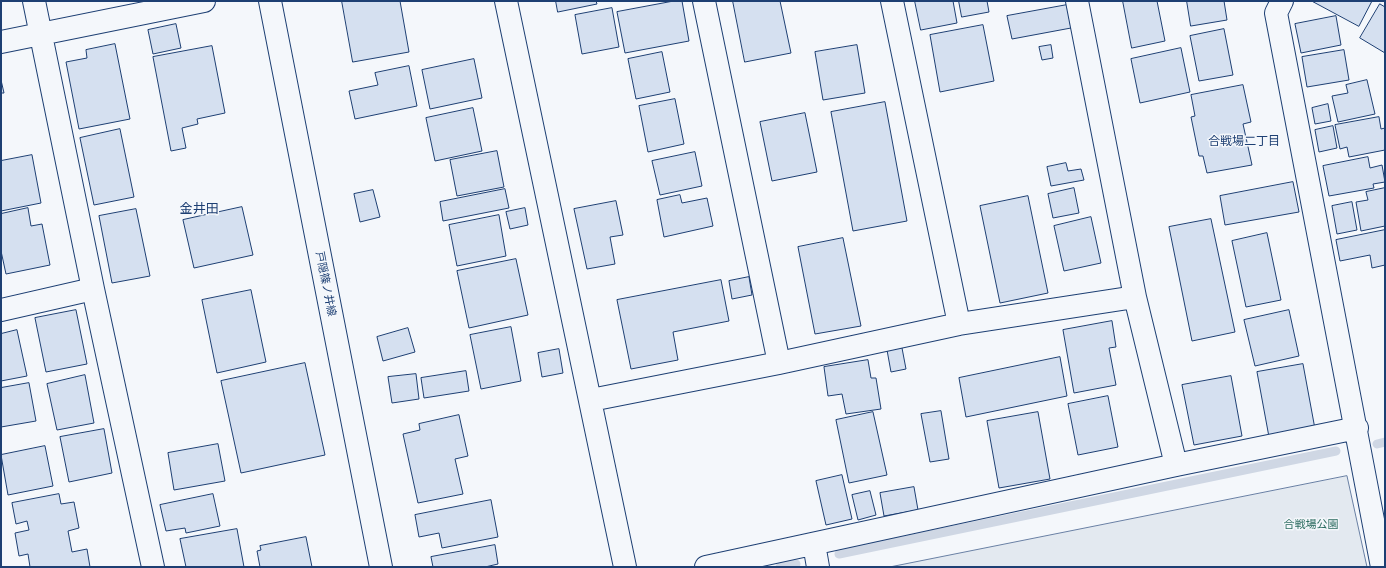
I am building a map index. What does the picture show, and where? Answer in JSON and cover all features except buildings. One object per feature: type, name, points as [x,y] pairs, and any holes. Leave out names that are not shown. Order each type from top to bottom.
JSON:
[{"type":"street","points":[[34,1],[93,289],[154,567]]},
{"type":"street","points":[[1,42],[204,1]]},
{"type":"street","name":"戸隠篠ノ井線","points":[[270,1],[381,567]]},
{"type":"street","points":[[506,1],[625,567]]},
{"type":"street","points":[[704,1],[779,363]]},
{"type":"street","points":[[892,1],[958,324]]},
{"type":"street","points":[[1077,1],[1135,298],[1176,465]]},
{"type":"street","points":[[1282,1],[1276,13],[1357,428],[1382,567]]},
{"type":"street","points":[[1,310],[93,289]]},
{"type":"street","points":[[591,400],[779,363],[958,324],[1135,298]]},
{"type":"street","points":[[706,567],[1176,465],[1357,428]]},
{"type":"street","points":[[814,544],[818,567]]},
{"type":"green space","name":"合戦場公園","points":[[1347,476],[1367,567],[890,567]]},
{"type":"waterway","points":[[1377,444],[1385,442]]},
{"type":"waterway","points":[[839,554],[1336,451]]},
{"type":"waterway","points":[[780,567],[796,564]]},
{"type":"district","name":"合戦場二丁目","points":[[1244,142]]},
{"type":"district","name":"金井田","points":[[199,210]]}]
